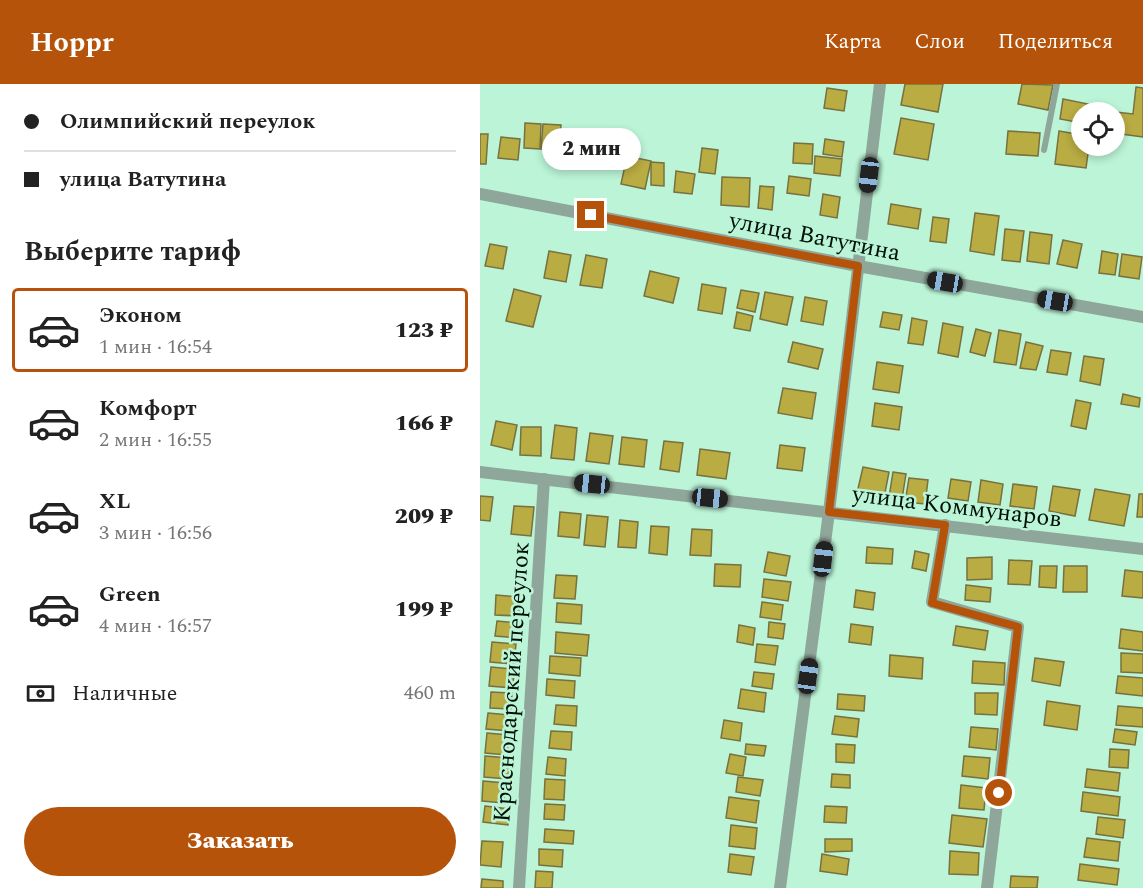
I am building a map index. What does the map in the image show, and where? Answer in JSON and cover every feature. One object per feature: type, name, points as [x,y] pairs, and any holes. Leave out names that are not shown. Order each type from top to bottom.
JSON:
[{"type":"street","points":[[780,888],[829,512],[880,84]]},
{"type":"street","name":"улица Ватутина","points":[[480,194],[858,266],[1143,317]]},
{"type":"street","name":"улица Коммунаров","points":[[480,472],[1143,549]]},
{"type":"street","name":"Краснодарский переулок","points":[[519,888],[544,479]]},
{"type":"street","points":[[945,525],[932,603],[1018,627],[987,888]]},
{"type":"lane","points":[[1044,150],[1057,84]]},
{"type":"building","points":[[905,84],[943,84],[938,112],[901,105]]},
{"type":"building","points":[[1022,84],[1053,85],[1048,110],[1018,104]]},
{"type":"building","points":[[1136,87],[1143,88],[1143,137],[1125,135],[1125,113],[1133,114]]},
{"type":"building","points":[[827,88],[847,91],[844,111],[824,108]]},
{"type":"building","points":[[1063,99],[1078,102],[1071,102],[1071,121],[1060,119]]},
{"type":"building","points":[[901,118],[934,124],[928,160],[894,154]]},
{"type":"building","points":[[525,123],[541,124],[540,149],[524,148]]},
{"type":"building","points":[[543,124],[561,125],[559,150],[541,149]]},
{"type":"building","points":[[1008,131],[1040,133],[1038,156],[1006,154]]},
{"type":"building","points":[[1059,131],[1071,133],[1071,156],[1088,156],[1086,168],[1055,164]]},
{"type":"building","points":[[480,134],[488,134],[486,164],[480,164]]},
{"type":"building","points":[[501,137],[520,139],[518,160],[498,158]]},
{"type":"building","points":[[825,139],[844,142],[842,157],[823,154]]},
{"type":"building","points":[[568,142],[586,143],[583,167],[566,165]]},
{"type":"building","points":[[794,143],[813,144],[812,164],[793,163]]},
{"type":"building","points":[[702,148],[718,150],[715,174],[699,172]]},
{"type":"building","points":[[627,156],[651,161],[645,189],[621,184]]},
{"type":"building","points":[[815,156],[842,159],[840,176],[814,173]]},
{"type":"building","points":[[651,162],[664,163],[664,186],[651,185]]},
{"type":"building","points":[[676,171],[695,174],[692,194],[674,192]]},
{"type":"building","points":[[789,176],[811,179],[809,196],[787,193]]},
{"type":"building","points":[[722,177],[750,178],[749,207],[721,205]]},
{"type":"building","points":[[760,186],[774,187],[772,210],[758,208]]},
{"type":"building","points":[[823,194],[840,197],[837,218],[820,215]]},
{"type":"building","points":[[891,204],[921,209],[918,229],[888,224]]},
{"type":"building","points":[[975,213],[999,216],[994,255],[970,251]]},
{"type":"building","points":[[933,217],[949,219],[946,243],[930,241]]},
{"type":"building","points":[[1005,229],[1024,231],[1020,262],[1002,260]]},
{"type":"building","points":[[1030,232],[1052,235],[1049,264],[1027,261]]},
{"type":"building","points":[[1063,240],[1082,244],[1077,268],[1057,264]]},
{"type":"building","points":[[490,244],[507,247],[503,269],[485,266]]},
{"type":"building","points":[[549,251],[571,255],[566,282],[544,278]]},
{"type":"building","points":[[1102,251],[1118,254],[1115,275],[1099,273]]},
{"type":"building","points":[[1122,254],[1142,257],[1139,279],[1119,276]]},
{"type":"building","points":[[586,255],[607,259],[602,288],[580,285]]},
{"type":"building","points":[[650,271],[679,278],[673,303],[644,296]]},
{"type":"building","points":[[702,284],[726,288],[722,314],[698,310]]},
{"type":"building","points":[[514,289],[541,296],[533,327],[506,321]]},
{"type":"building","points":[[741,290],[759,293],[755,312],[737,308]]},
{"type":"building","points":[[765,292],[793,297],[787,325],[760,319]]},
{"type":"building","points":[[805,297],[827,301],[823,325],[801,321]]},
{"type":"building","points":[[737,312],[753,316],[750,331],[734,328]]},
{"type":"building","points":[[883,312],[902,315],[899,330],[880,327]]},
{"type":"building","points":[[912,318],[927,321],[923,345],[908,343]]},
{"type":"building","points":[[943,323],[963,327],[958,357],[938,353]]},
{"type":"building","points":[[976,329],[991,333],[985,356],[970,352]]},
{"type":"building","points":[[999,330],[1021,334],[1016,365],[994,362]]},
{"type":"building","points":[[793,342],[823,349],[818,369],[788,362]]},
{"type":"building","points":[[1026,342],[1043,346],[1036,370],[1020,368]]},
{"type":"building","points":[[1051,350],[1071,353],[1067,375],[1047,372]]},
{"type":"building","points":[[1084,356],[1104,359],[1100,385],[1080,381]]},
{"type":"building","points":[[877,362],[903,366],[899,393],[873,389]]},
{"type":"building","points":[[783,388],[816,393],[812,419],[778,413]]},
{"type":"building","points":[[1123,394],[1140,398],[1139,407],[1121,404]]},
{"type":"building","points":[[1076,400],[1091,403],[1086,429],[1071,426]]},
{"type":"building","points":[[875,403],[902,407],[899,430],[872,426]]},
{"type":"building","points":[[496,421],[517,425],[512,450],[491,445]]},
{"type":"building","points":[[555,425],[577,428],[574,460],[551,458]]},
{"type":"building","points":[[521,427],[541,427],[541,456],[520,455]]},
{"type":"building","points":[[590,433],[613,436],[609,464],[586,461]]},
{"type":"building","points":[[622,437],[647,440],[644,467],[619,464]]},
{"type":"building","points":[[664,441],[683,443],[679,472],[660,469]]},
{"type":"building","points":[[780,445],[805,448],[802,471],[777,468]]},
{"type":"building","points":[[700,449],[730,453],[726,479],[697,475]]},
{"type":"building","points":[[863,467],[889,472],[884,498],[857,493]]},
{"type":"building","points":[[893,472],[906,474],[902,499],[889,497]]},
{"type":"building","points":[[909,478],[928,480],[925,504],[905,502]]},
{"type":"building","points":[[951,479],[971,482],[968,501],[948,498]]},
{"type":"building","points":[[981,480],[1003,484],[1000,505],[978,502]]},
{"type":"building","points":[[1013,484],[1037,487],[1034,509],[1010,506]]},
{"type":"building","points":[[1053,486],[1080,490],[1075,516],[1049,511]]},
{"type":"building","points":[[1095,489],[1130,495],[1124,526],[1089,520]]},
{"type":"building","points":[[1139,494],[1143,494],[1143,517],[1137,517]]},
{"type":"building","points":[[480,496],[493,497],[490,521],[480,520]]},
{"type":"building","points":[[514,506],[534,507],[531,536],[511,534]]},
{"type":"building","points":[[560,512],[581,514],[579,538],[558,536]]},
{"type":"building","points":[[587,515],[608,517],[605,547],[584,545]]},
{"type":"building","points":[[620,520],[638,522],[636,548],[618,547]]},
{"type":"building","points":[[651,526],[669,527],[667,555],[649,553]]},
{"type":"building","points":[[692,529],[712,530],[711,556],[690,555]]},
{"type":"building","points":[[867,547],[893,549],[892,564],[866,563]]},
{"type":"building","points":[[915,551],[929,554],[926,571],[912,568]]},
{"type":"building","points":[[768,552],[790,556],[786,576],[764,572]]},
{"type":"building","points":[[992,557],[992,579],[967,580],[967,558]]},
{"type":"building","points":[[1009,560],[1032,561],[1030,585],[1008,584]]},
{"type":"building","points":[[715,564],[741,565],[740,587],[714,586]]},
{"type":"building","points":[[1040,566],[1057,566],[1056,588],[1039,587]]},
{"type":"building","points":[[1064,566],[1087,566],[1087,592],[1063,592]]},
{"type":"building","points":[[1125,570],[1143,572],[1143,598],[1122,596]]},
{"type":"building","points":[[556,575],[577,576],[575,599],[554,598]]},
{"type":"building","points":[[764,579],[791,582],[788,601],[762,597]]},
{"type":"building","points":[[966,585],[991,588],[990,602],[965,600]]},
{"type":"building","points":[[856,590],[875,593],[873,610],[854,607]]},
{"type":"building","points":[[496,595],[520,597],[519,616],[495,615]]},
{"type":"building","points":[[762,602],[783,605],[781,620],[760,617]]},
{"type":"building","points":[[557,603],[582,605],[581,624],[556,622]]},
{"type":"building","points":[[497,621],[519,623],[517,638],[495,636]]},
{"type":"building","points":[[769,622],[785,624],[783,639],[768,637]]},
{"type":"building","points":[[851,624],[873,627],[871,645],[849,642]]},
{"type":"building","points":[[739,625],[755,628],[753,645],[737,642]]},
{"type":"building","points":[[956,626],[988,631],[985,650],[953,645]]},
{"type":"building","points":[[1121,629],[1143,632],[1143,651],[1119,648]]},
{"type":"building","points":[[556,632],[589,635],[587,656],[555,653]]},
{"type":"building","points":[[492,642],[516,644],[514,664],[490,662]]},
{"type":"building","points":[[757,644],[778,646],[775,665],[755,662]]},
{"type":"building","points":[[1121,653],[1143,654],[1143,673],[1121,672]]},
{"type":"building","points":[[890,655],[923,658],[922,679],[889,676]]},
{"type":"building","points":[[550,656],[581,658],[580,676],[549,673]]},
{"type":"building","points":[[1035,658],[1064,662],[1060,686],[1032,681]]},
{"type":"building","points":[[973,661],[1005,663],[1004,685],[972,683]]},
{"type":"building","points":[[491,667],[514,669],[513,688],[489,686]]},
{"type":"building","points":[[754,672],[774,674],[772,689],[752,686]]},
{"type":"building","points":[[1118,676],[1143,678],[1143,696],[1116,693]]},
{"type":"building","points":[[547,679],[575,681],[574,698],[546,695]]},
{"type":"building","points":[[741,689],[766,693],[764,712],[738,708]]},
{"type":"building","points":[[491,692],[512,693],[511,709],[490,708]]},
{"type":"building","points":[[975,693],[998,693],[997,715],[975,714]]},
{"type":"building","points":[[838,694],[865,696],[864,711],[837,709]]},
{"type":"building","points":[[1047,701],[1080,706],[1077,730],[1044,725]]},
{"type":"building","points":[[556,705],[577,706],[576,726],[554,724]]},
{"type":"building","points":[[1118,706],[1143,708],[1143,727],[1116,725]]},
{"type":"building","points":[[488,713],[511,715],[510,731],[486,729]]},
{"type":"building","points":[[835,716],[859,719],[857,737],[832,734]]},
{"type":"building","points":[[724,720],[742,723],[740,741],[721,738]]},
{"type":"building","points":[[971,727],[998,729],[996,750],[969,747]]},
{"type":"building","points":[[1115,729],[1137,732],[1135,745],[1113,742]]},
{"type":"building","points":[[551,731],[572,732],[571,750],[549,748]]},
{"type":"building","points":[[487,733],[509,735],[507,755],[485,753]]},
{"type":"building","points":[[746,744],[766,746],[764,756],[745,754]]},
{"type":"building","points":[[836,744],[855,745],[854,763],[836,762]]},
{"type":"building","points":[[1110,749],[1129,750],[1128,768],[1109,767]]},
{"type":"building","points":[[730,754],[746,757],[743,776],[726,773]]},
{"type":"building","points":[[485,756],[510,758],[508,779],[484,777]]},
{"type":"building","points":[[964,756],[990,758],[988,779],[962,776]]},
{"type":"building","points":[[548,757],[566,759],[565,776],[546,774]]},
{"type":"building","points":[[1087,769],[1120,773],[1118,791],[1085,787]]},
{"type":"building","points":[[832,774],[850,775],[850,788],[831,787]]},
{"type":"building","points":[[738,777],[763,780],[760,796],[736,792]]},
{"type":"building","points":[[545,779],[565,780],[564,800],[544,799]]},
{"type":"building","points":[[483,781],[505,783],[504,803],[482,801]]},
{"type":"building","points":[[961,785],[986,788],[984,810],[959,808]]},
{"type":"building","points":[[1083,792],[1120,797],[1118,816],[1081,811]]},
{"type":"building","points":[[729,797],[759,801],[756,823],[726,818]]},
{"type":"building","points":[[545,804],[565,805],[564,820],[544,819]]},
{"type":"building","points":[[485,806],[510,809],[508,825],[483,822]]},
{"type":"building","points":[[825,806],[847,807],[846,823],[824,822]]},
{"type":"building","points":[[952,815],[987,819],[983,847],[949,843]]},
{"type":"building","points":[[1098,817],[1125,820],[1123,838],[1096,834]]},
{"type":"building","points":[[731,825],[757,828],[755,849],[729,846]]},
{"type":"building","points":[[545,829],[574,831],[573,844],[544,842]]},
{"type":"building","points":[[1087,838],[1120,842],[1118,861],[1084,857]]},
{"type":"building","points":[[825,839],[852,839],[852,851],[825,852]]},
{"type":"building","points":[[482,841],[503,842],[501,867],[480,865]]},
{"type":"building","points":[[539,849],[563,850],[562,867],[539,865]]},
{"type":"building","points":[[950,851],[979,853],[978,875],[949,874]]},
{"type":"building","points":[[730,854],[754,857],[751,875],[728,872]]},
{"type":"building","points":[[822,854],[849,859],[847,875],[820,871]]},
{"type":"building","points":[[1080,864],[1119,869],[1117,885],[1078,880]]},
{"type":"building","points":[[536,871],[553,872],[552,888],[535,888]]},
{"type":"building","points":[[1011,876],[1038,877],[1037,888],[1010,888]]},
{"type":"building","points":[[482,879],[503,881],[503,888],[481,888]]},
{"type":"route","points":[[591,215],[858,266],[829,512],[945,525],[932,603],[1018,627],[999,793]]}]
